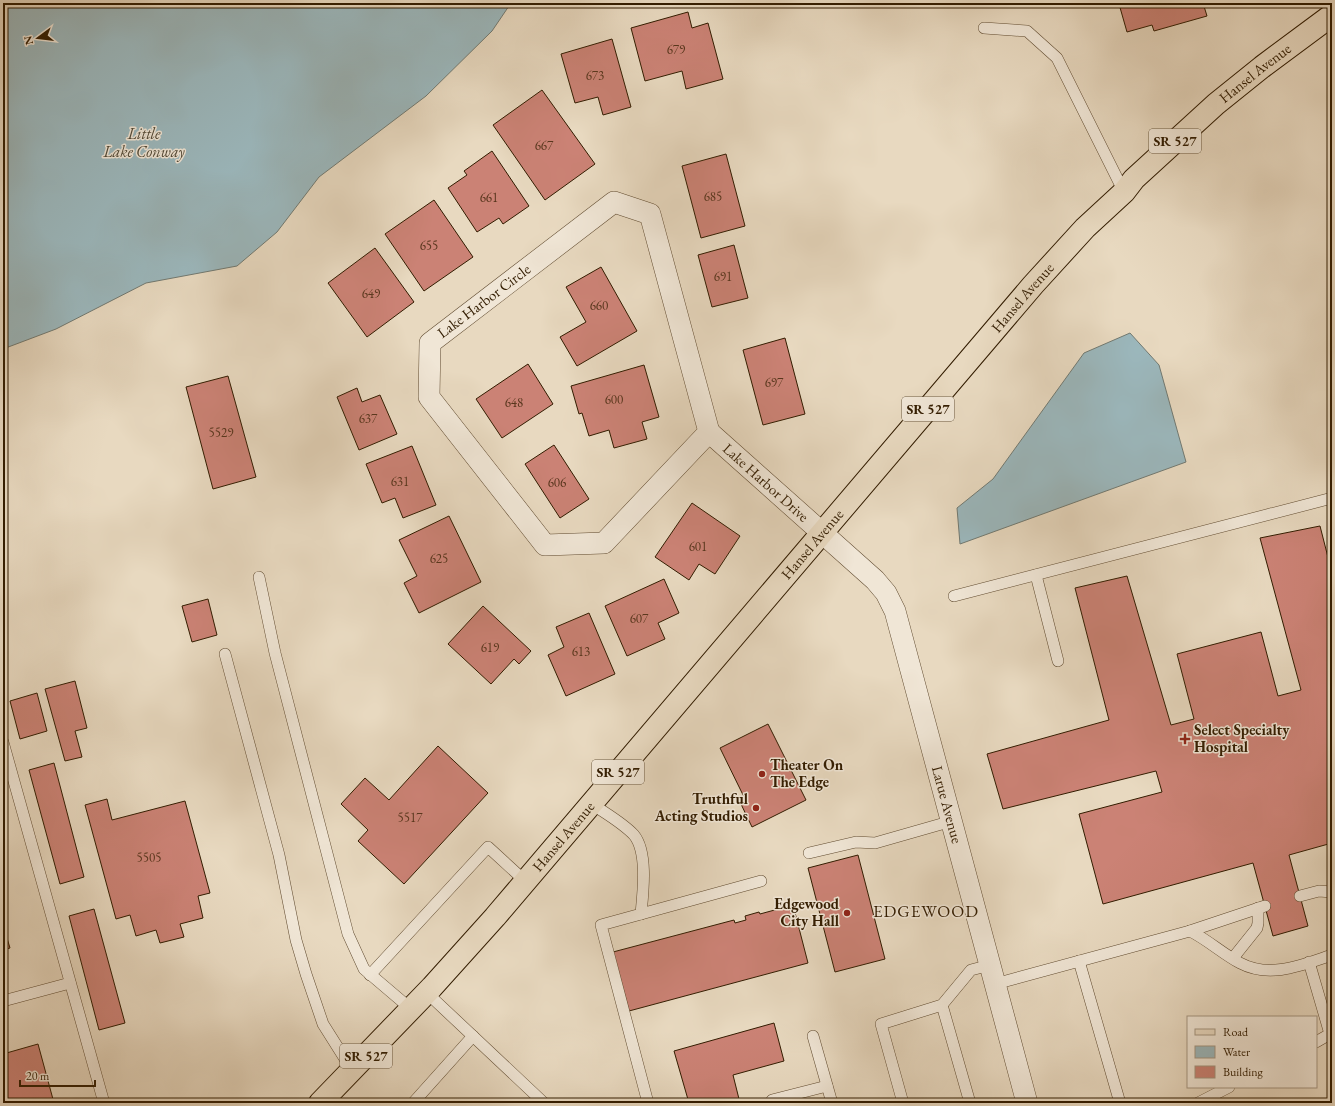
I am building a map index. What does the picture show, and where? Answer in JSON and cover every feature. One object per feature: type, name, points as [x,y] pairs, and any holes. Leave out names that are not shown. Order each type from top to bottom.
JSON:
[{"type":"main road","name":"Hansel Avenue","points":[[320,1103],[411,1009],[525,881],[1039,278],[1085,228],[1124,192],[1134,179],[1216,104],[1262,67],[1332,15]]},
{"type":"street","name":"Lake Harbor Circle","points":[[614,202],[650,214],[709,432],[604,543],[545,545],[429,397],[430,343],[614,202]]},
{"type":"street","name":"Lake Harbor Drive","points":[[709,432],[822,533]]},
{"type":"street","name":"Larue Avenue","points":[[822,533],[875,580],[886,593],[895,611],[1027,1103]]},
{"type":"lane","points":[[984,28],[1027,31],[1057,58],[1124,192]]},
{"type":"lane","points":[[954,596],[1332,498]]},
{"type":"lane","points":[[1036,575],[1058,661]]},
{"type":"lane","points":[[259,577],[275,653],[348,934],[364,969],[411,1009]]},
{"type":"lane","points":[[225,654],[280,855],[296,940],[306,974],[324,1024],[352,1070]]},
{"type":"lane","points":[[3,742],[104,1103]]},
{"type":"lane","points":[[592,804],[635,836],[642,852],[644,880],[641,914]]},
{"type":"lane","points":[[809,853],[856,842],[875,843],[952,821]]},
{"type":"lane","points":[[370,975],[488,847],[525,881]]},
{"type":"lane","points":[[648,1103],[602,925],[761,881]]},
{"type":"lane","points":[[1300,896],[1319,891],[1332,892]]},
{"type":"lane","points":[[903,1103],[881,1024],[942,1005],[970,970],[993,975],[1079,961],[1190,931],[1261,907],[1257,928],[1234,958]]},
{"type":"lane","points":[[1190,931],[1240,963],[1265,971],[1292,968],[1332,955]]},
{"type":"lane","points":[[1079,961],[1120,1103]]},
{"type":"lane","points":[[1309,962],[1330,1034],[1317,1041]]},
{"type":"lane","points":[[3,1001],[70,983]]},
{"type":"lane","points":[[426,992],[544,1103]]},
{"type":"lane","points":[[942,1005],[970,1103]]},
{"type":"lane","points":[[413,1103],[473,1036]]},
{"type":"lane","points":[[813,1036],[832,1103]]},
{"type":"lane","points":[[772,1100],[827,1086]]},
{"type":"lane","points":[[1198,1103],[1227,1088]]},
{"type":"water","name":"Little Lake Conway","points":[[3,3],[511,3],[492,31],[426,96],[319,177],[277,232],[237,266],[146,283],[56,329],[3,349]]},
{"type":"water","points":[[1130,333],[1159,365],[1186,462],[960,544],[957,508],[993,479],[1084,353]]},
{"type":"building","points":[[1203,3],[1207,16],[1154,31],[1152,25],[1127,32],[1119,4]]},
{"type":"building","points":[[688,12],[692,28],[708,23],[723,79],[686,89],[682,71],[645,81],[631,28]]},
{"type":"building","points":[[612,39],[631,107],[603,115],[598,97],[575,103],[561,54]]},
{"type":"building","points":[[542,90],[595,164],[545,200],[493,125]]},
{"type":"building","points":[[492,151],[529,206],[503,224],[499,218],[477,232],[448,188],[467,175],[464,171]]},
{"type":"building","points":[[726,154],[745,226],[701,238],[682,166]]},
{"type":"building","points":[[434,200],[473,257],[424,291],[385,234]]},
{"type":"building","points":[[734,245],[748,298],[712,307],[698,255]]},
{"type":"building","points":[[375,248],[414,302],[367,337],[328,283]]},
{"type":"building","points":[[601,267],[637,331],[577,366],[560,337],[586,322],[566,287]]},
{"type":"building","points":[[785,338],[805,414],[763,425],[743,350]]},
{"type":"building","points":[[528,364],[553,404],[502,438],[476,399]]},
{"type":"building","points":[[644,365],[659,417],[642,422],[647,439],[614,448],[609,430],[589,436],[582,413],[579,414],[571,386]]},
{"type":"building","points":[[228,376],[256,477],[213,489],[186,387]]},
{"type":"building","points":[[357,388],[362,402],[380,395],[397,434],[359,450],[337,397]]},
{"type":"building","points":[[554,445],[589,499],[560,518],[525,464]]},
{"type":"building","points":[[412,446],[436,505],[403,518],[395,498],[382,503],[366,464]]},
{"type":"building","points":[[692,503],[740,536],[715,574],[699,564],[689,580],[655,557]]},
{"type":"building","points":[[449,516],[481,582],[419,613],[404,583],[417,576],[399,540]]},
{"type":"building","name":"Select Specialty Hospital","points":[[1320,526],[1332,573],[1332,843],[1289,855],[1308,926],[1273,936],[1253,863],[1103,904],[1079,814],[1162,792],[1156,771],[1003,809],[987,754],[1109,720],[1075,588],[1127,576],[1171,725],[1194,719],[1177,654],[1261,632],[1278,696],[1301,690],[1260,538]]},
{"type":"building","points":[[664,579],[679,613],[658,623],[665,639],[627,656],[605,606]]},
{"type":"building","points":[[208,599],[217,635],[192,642],[182,606]]},
{"type":"building","points":[[483,606],[531,651],[519,664],[514,659],[491,684],[448,644]]},
{"type":"building","points":[[589,613],[615,674],[566,696],[548,655],[564,647],[556,627]]},
{"type":"building","points":[[75,681],[87,728],[75,731],[82,757],[65,761],[45,689]]},
{"type":"building","points":[[37,693],[47,731],[20,739],[10,701]]},
{"type":"building","name":"Theater On The Edge","points":[[768,724],[806,800],[752,827],[740,802],[745,799],[720,748]]},
{"type":"building","points":[[438,746],[488,793],[404,884],[358,841],[368,830],[341,804],[365,778],[389,800]]},
{"type":"building","points":[[54,763],[84,877],[60,884],[29,770]]},
{"type":"building","points":[[107,799],[112,820],[185,801],[210,893],[198,896],[203,918],[180,924],[184,937],[160,943],[156,930],[136,936],[130,915],[116,919],[85,805]]},
{"type":"building","name":"Edgewood City Hall","points":[[858,855],[885,959],[835,972],[808,868]]},
{"type":"building","points":[[793,905],[808,963],[629,1011],[613,952],[734,920],[735,923],[746,920],[745,916],[759,912],[760,914]]},
{"type":"building","points":[[94,909],[125,1023],[99,1030],[69,916]]},
{"type":"building","points":[[3,925],[10,948],[3,950]]},
{"type":"building","points":[[774,1023],[784,1061],[733,1075],[739,1099],[724,1103],[689,1103],[674,1051]]},
{"type":"building","points":[[38,1044],[54,1103],[3,1103],[3,1054]]},
{"type":"place","name":"Select Specialty Hospital","points":[[1185,739]]},
{"type":"place","name":"Theater On The Edge","points":[[762,774]]},
{"type":"place","name":"Truthful Acting Studios","points":[[756,808]]},
{"type":"place","name":"Edgewood City Hall","points":[[847,913]]},
{"type":"district","name":"EDGEWOOD","points":[[926,911]]}]
